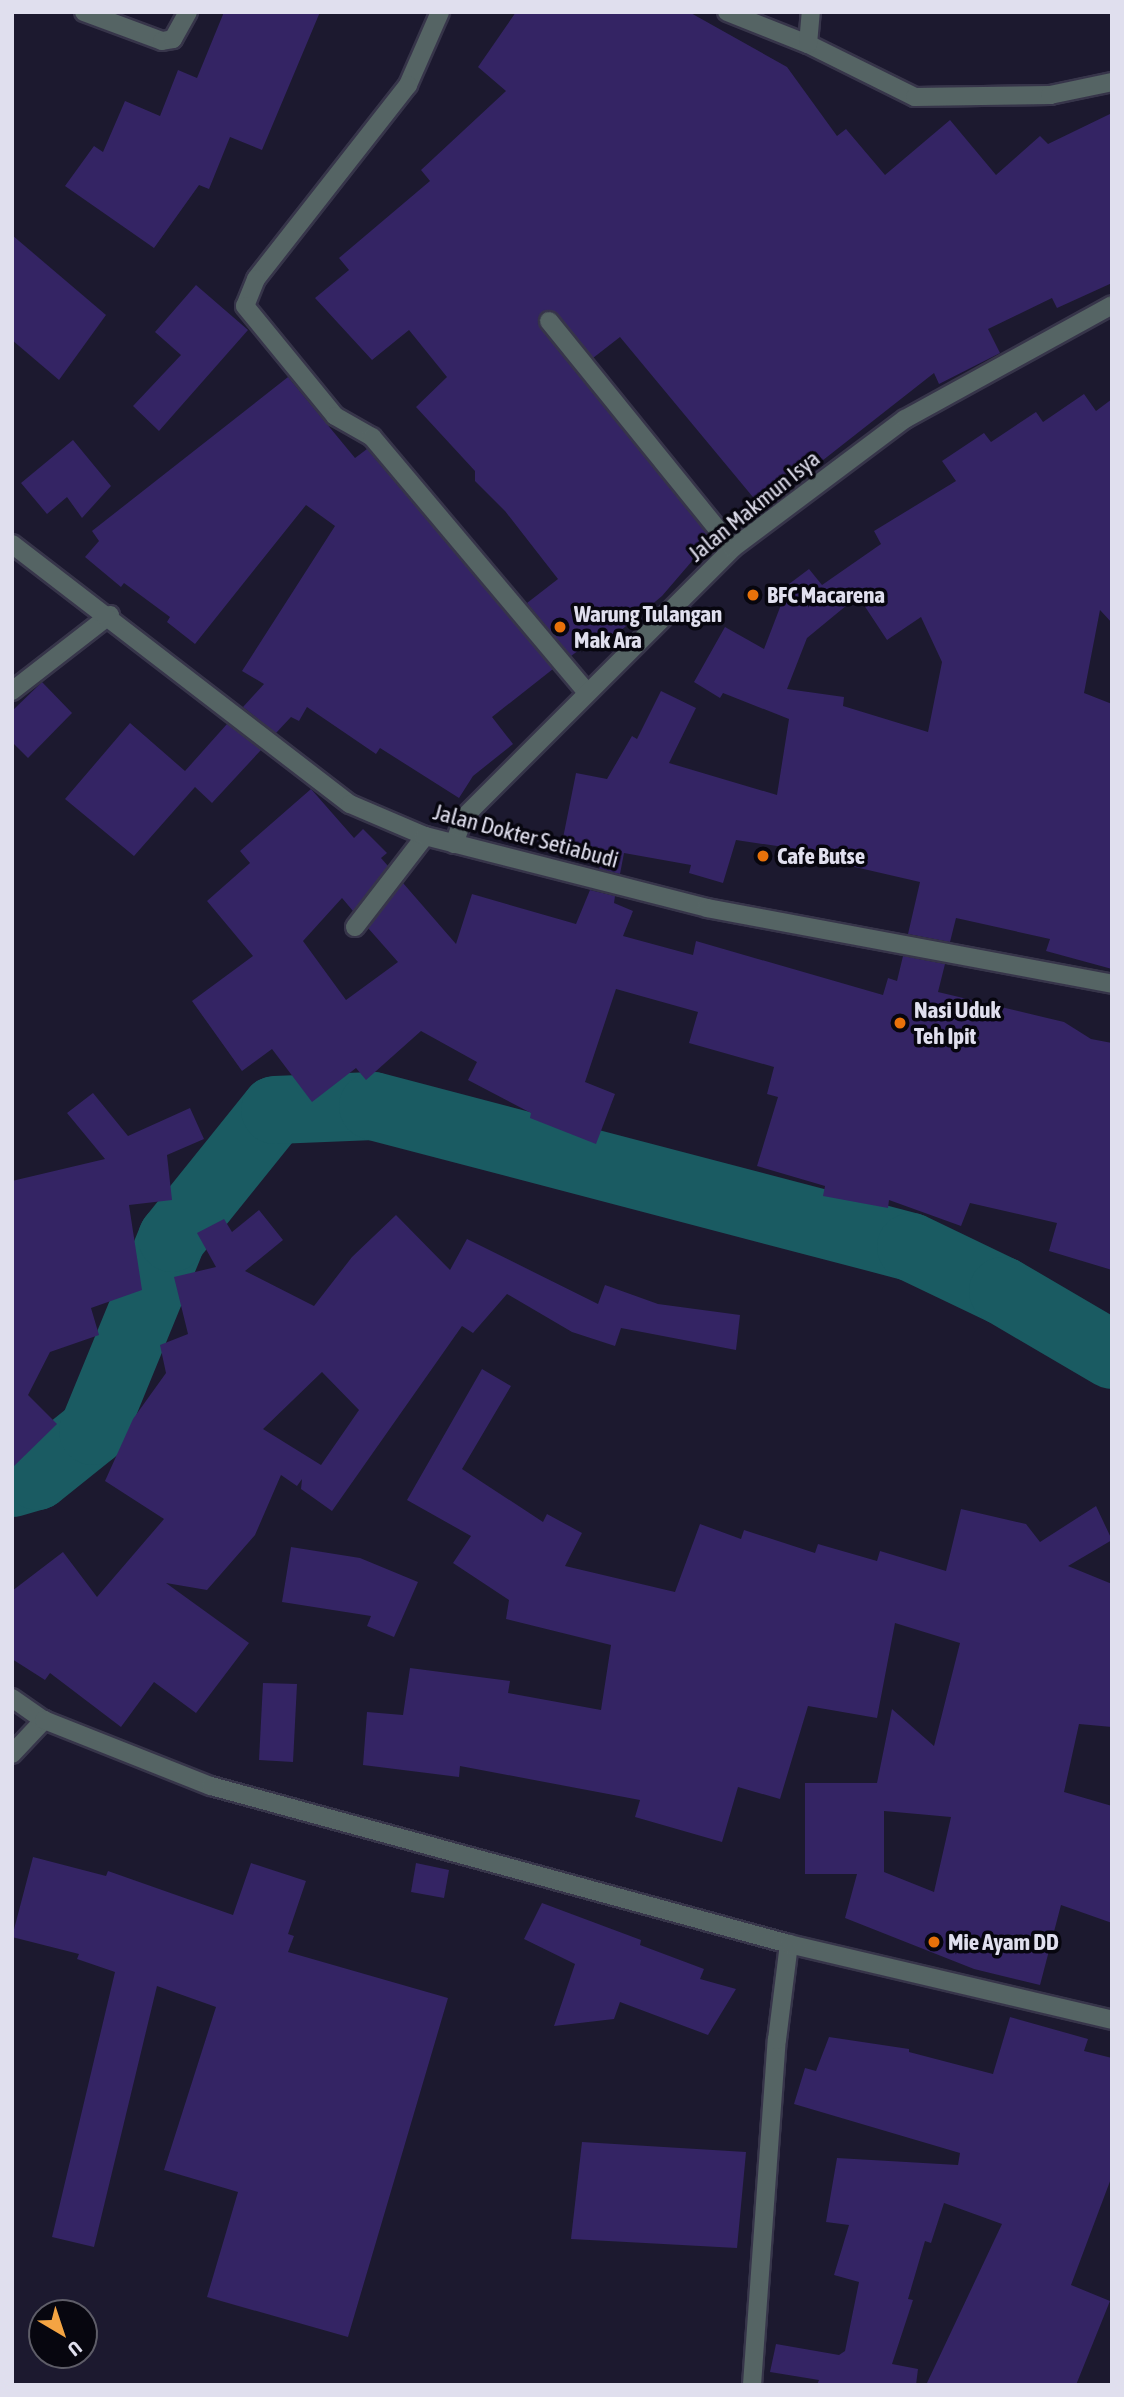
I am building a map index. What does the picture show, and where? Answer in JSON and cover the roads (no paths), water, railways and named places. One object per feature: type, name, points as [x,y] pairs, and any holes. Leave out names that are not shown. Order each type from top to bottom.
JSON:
[{"type":"street","points":[[84,12],[162,41],[173,39],[188,12]]},
{"type":"street","points":[[440,12],[408,85],[256,279],[244,306],[335,416],[372,437],[586,691]]},
{"type":"street","points":[[727,12],[808,44],[915,97],[1051,95],[1112,82]]},
{"type":"street","points":[[808,44],[811,12]]},
{"type":"street","name":"Jalan Makmun Isya","points":[[454,844],[464,817],[586,691],[733,548],[905,419],[1112,305]]},
{"type":"street","points":[[549,321],[733,548]]},
{"type":"street","name":"Jalan Dokter Setiabudi","points":[[12,544],[110,615],[350,804],[425,836],[706,908],[1112,984]]},
{"type":"street","points":[[12,691],[110,615]]},
{"type":"street","points":[[355,927],[425,836]]},
{"type":"street","points":[[12,1698],[44,1720],[211,1786],[789,1944],[1112,2020]]},
{"type":"street","points":[[12,1754],[44,1720]]},
{"type":"street","points":[[752,2385],[777,2040],[789,1944]]},
{"type":"waterway","points":[[12,1483],[37,1476],[93,1431],[172,1238],[275,1110],[373,1106],[911,1247],[1003,1291],[1112,1355]]},
{"type":"place","name":"BFC Macarena","points":[[753,595]]},
{"type":"place","name":"Warung Tulangan Mak Ara","points":[[560,627]]},
{"type":"place","name":"Cafe Butse","points":[[763,856]]},
{"type":"place","name":"Nasi Uduk Teh Ipit","points":[[900,1023]]},
{"type":"place","name":"Mie Ayam DD","points":[[934,1942]]}]
